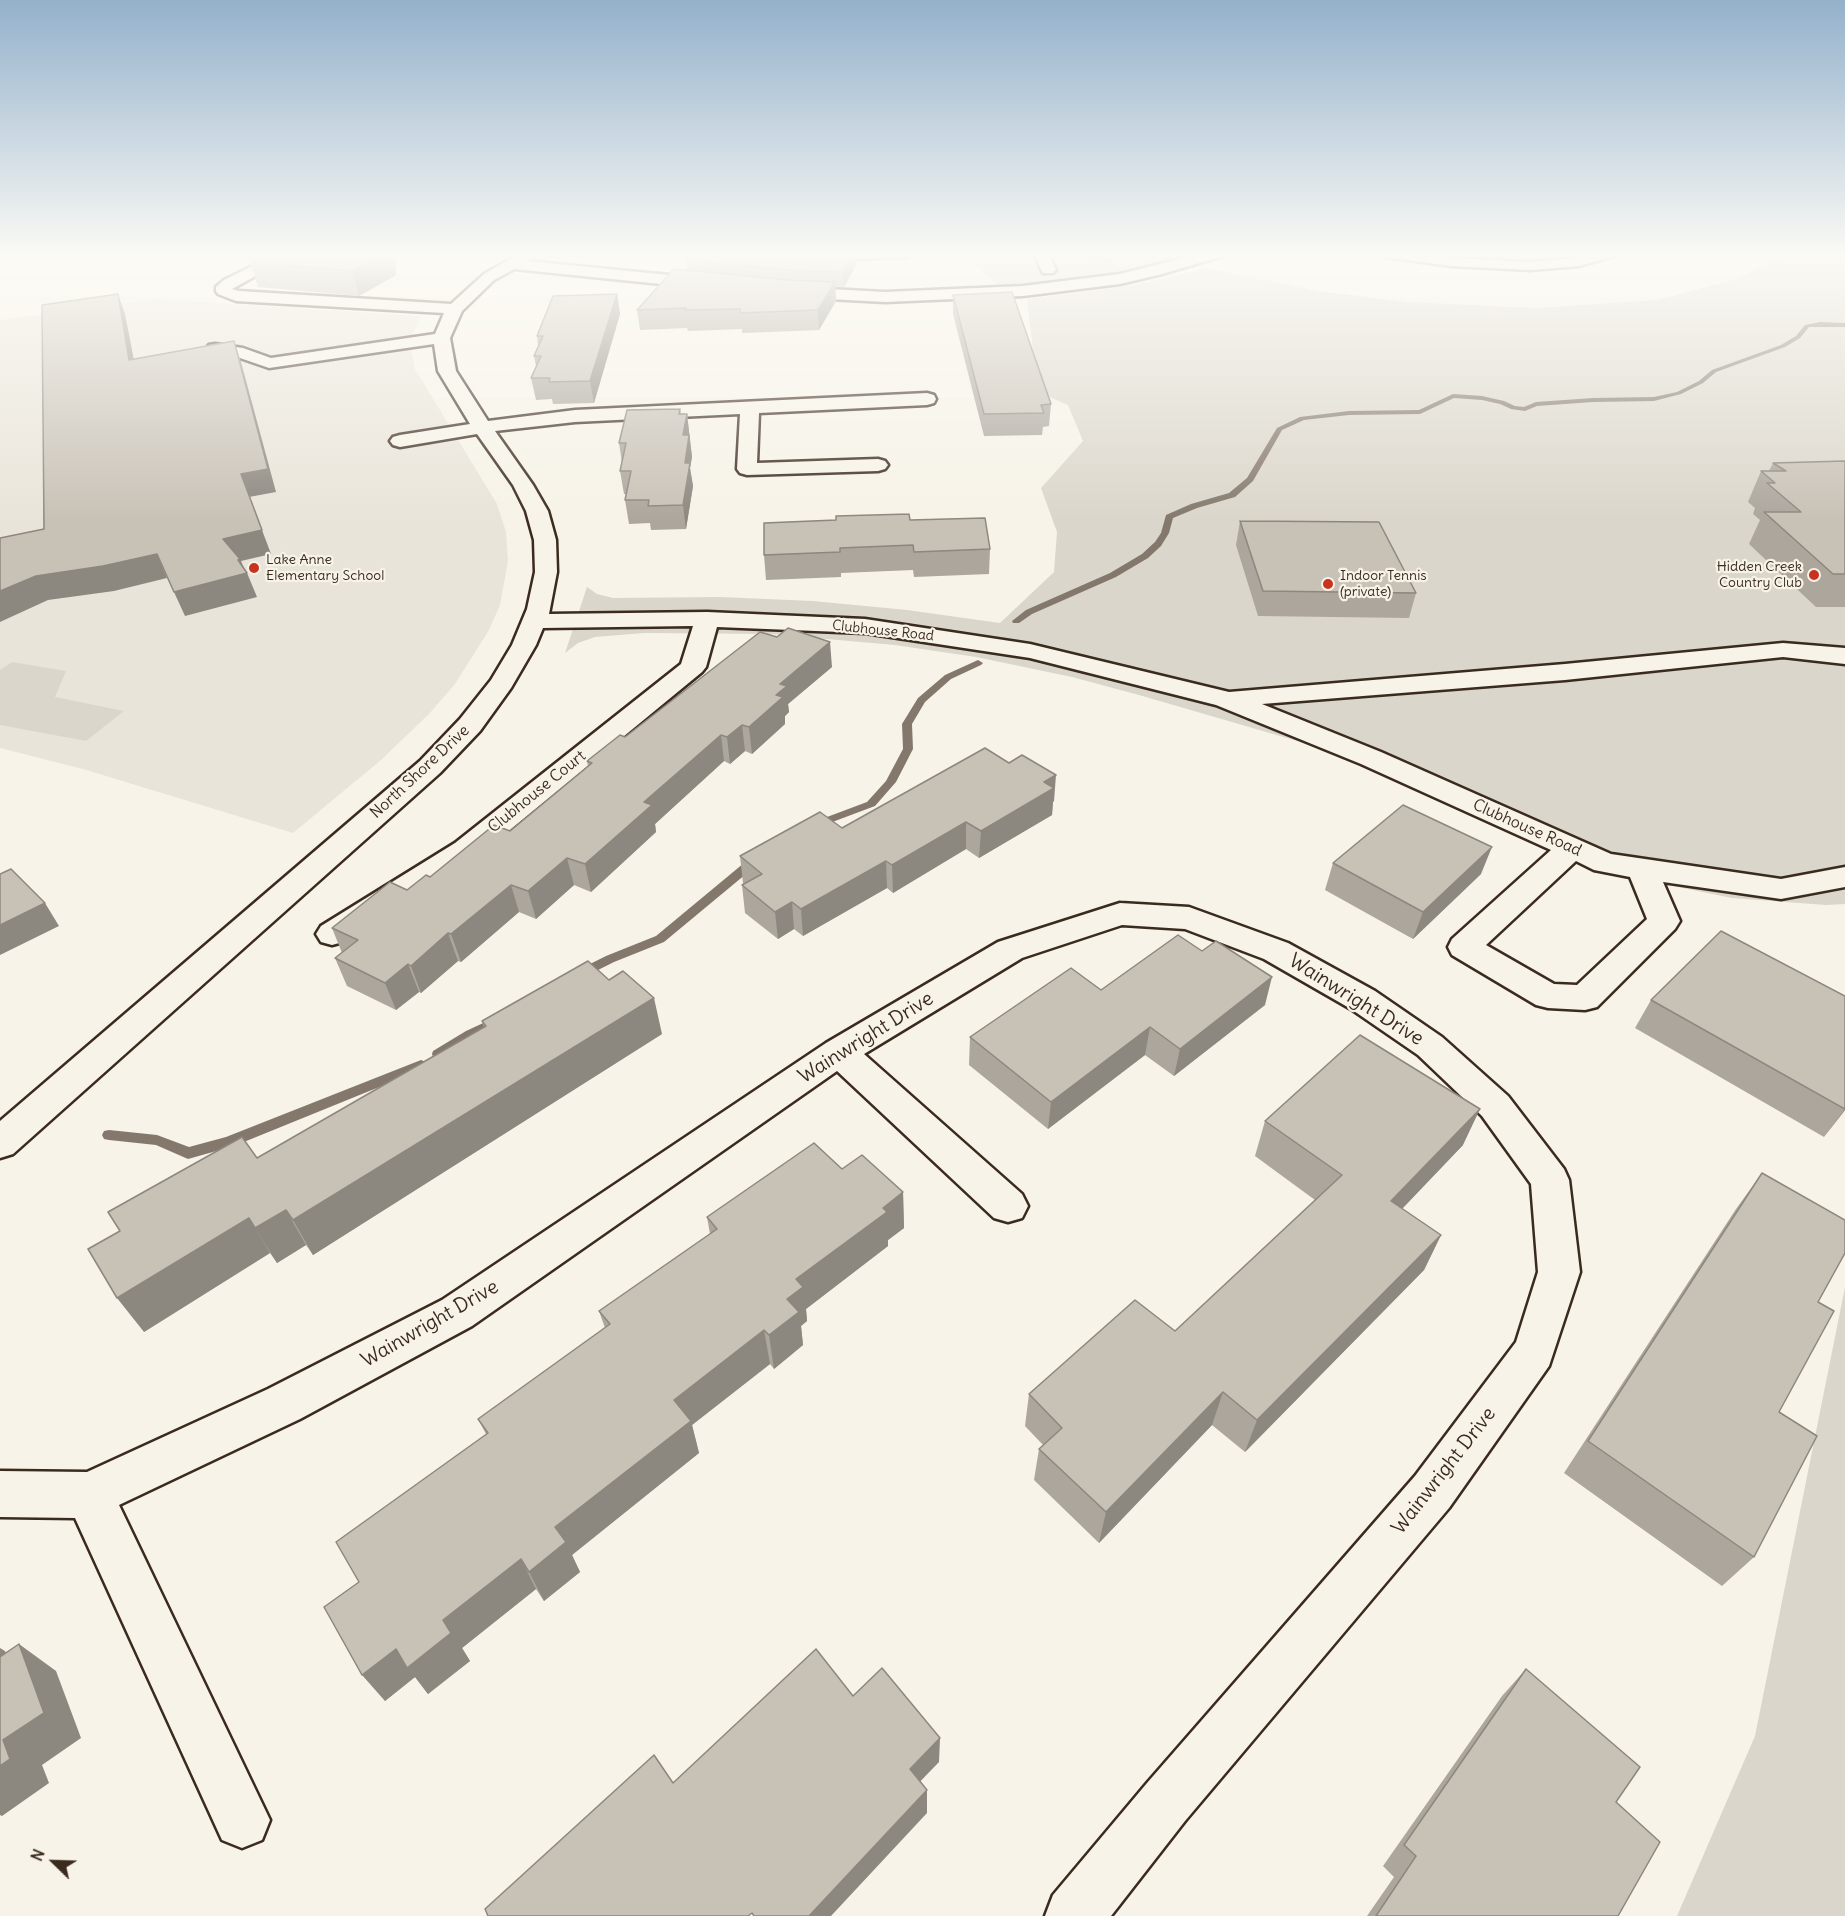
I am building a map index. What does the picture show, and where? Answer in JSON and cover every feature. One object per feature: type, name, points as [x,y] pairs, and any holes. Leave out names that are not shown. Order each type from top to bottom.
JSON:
[{"type":"street","points":[[215,349],[243,353],[269,363],[411,342]]},
{"type":"street","name":"North Shore Drive","points":[[0,1143],[430,767],[470,725],[502,683],[524,645],[539,609],[546,572],[545,540],[537,511],[523,485],[482,427],[447,371],[443,342]]},
{"type":"street","points":[[400,441],[482,427],[575,416],[927,399]]},
{"type":"street","points":[[750,408],[747,469],[878,465]]},
{"type":"street","name":"Clubhouse Road","points":[[534,621],[707,619],[865,626],[1030,651],[1225,699],[1371,758],[1605,863],[1781,889],[1845,877]]},
{"type":"street","name":"Clubhouse Court","points":[[332,934],[466,850],[693,668],[707,619]]},
{"type":"street","name":"Clubhouse Road","points":[[1225,699],[1565,672],[1783,650],[1845,656]]},
{"type":"street","points":[[1572,848],[1464,948],[1548,996],[1585,998],[1664,921],[1642,868]]},
{"type":"street","name":"Wainwright Drive","points":[[0,1494],[89,1495],[284,1404],[457,1313],[839,1052],[1010,950],[1120,914],[1189,918],[1276,951],[1356,995],[1430,1046],[1495,1106],[1550,1180],[1559,1272],[1534,1352],[1432,1492],[1166,1802],[1074,1916]]},
{"type":"street","points":[[839,1052],[1008,1206]]},
{"type":"street","points":[[89,1495],[242,1820]]},
{"type":"shaded area","name":"Lake Anne Elementary School","points":[[0,342],[412,342],[415,369],[497,504],[506,532],[508,561],[500,605],[489,630],[455,684],[429,714],[381,760],[293,833],[83,769],[0,748]]},
{"type":"shaded area","name":"Hidden Creek Country Club","points":[[1032,342],[1845,342],[1845,491],[1754,514],[1786,543],[1816,607],[1845,607],[1845,904],[1826,905],[1732,898],[1673,886],[1617,871],[1335,752],[1072,677],[976,657],[895,645],[770,634],[644,633],[595,637],[578,643],[565,653],[587,587],[597,594],[613,598],[720,597],[813,601],[907,610],[1000,623],[1054,572],[1057,532],[1041,488],[1083,441],[1068,405],[1038,392]]},
{"type":"shaded area","points":[[12,662],[66,671],[55,697],[124,711],[86,741],[0,725],[0,670]]},
{"type":"shaded area","points":[[1845,1287],[1845,1916],[1677,1916],[1755,1736]]},
{"type":"building","points":[[42,342],[126,342],[129,360],[234,342],[268,469],[241,474],[262,530],[223,539],[240,559],[238,560],[247,573],[174,592],[157,554],[103,566],[36,576],[0,591],[0,538],[44,529]]},
{"type":"building","points":[[540,342],[602,342],[590,381],[549,382],[550,378],[531,378],[541,356],[534,356]]},
{"type":"building","points":[[965,342],[1030,342],[1051,404],[1041,405],[1044,413],[984,414]]},
{"type":"building","points":[[680,409],[679,414],[687,414],[683,435],[689,435],[685,463],[690,463],[683,505],[648,506],[649,500],[625,500],[631,471],[620,471],[626,443],[619,443],[627,410]]},
{"type":"building","points":[[1845,461],[1845,574],[1833,574],[1764,512],[1801,512],[1767,483],[1775,483],[1761,471],[1786,471],[1773,463]]},
{"type":"building","points":[[909,514],[910,520],[985,518],[990,549],[914,552],[913,545],[840,548],[840,552],[764,555],[764,523],[836,520],[836,516]]},
{"type":"building","points":[[1240,521],[1379,522],[1416,593],[1263,591]]},
{"type":"building","points":[[788,628],[830,642],[780,684],[787,686],[776,695],[783,697],[749,727],[742,725],[727,737],[721,735],[644,802],[652,805],[585,864],[567,858],[528,891],[511,885],[451,934],[448,933],[411,966],[408,964],[385,983],[335,958],[358,940],[332,928],[390,882],[407,890],[426,875],[430,877],[494,825],[510,831],[592,763],[587,761],[620,735],[625,737],[760,632],[777,637]]},
{"type":"building","points":[[985,748],[1009,763],[1022,755],[1056,775],[1044,782],[1054,788],[981,831],[966,822],[892,865],[886,861],[801,909],[792,902],[775,912],[742,885],[762,874],[740,856],[820,812],[842,828]]},
{"type":"building","points":[[1403,805],[1492,847],[1423,912],[1333,863]]},
{"type":"building","points":[[11,869],[45,903],[0,925],[0,874]]},
{"type":"building","points":[[1721,931],[1845,996],[1845,1109],[1651,1000]]},
{"type":"building","points":[[1178,935],[1202,951],[1216,941],[1272,977],[1180,1049],[1150,1027],[1051,1102],[970,1037],[1071,968],[1101,990]]},
{"type":"building","points":[[588,961],[609,980],[623,971],[654,998],[293,1220],[286,1210],[255,1228],[249,1218],[117,1298],[88,1249],[120,1231],[108,1212],[242,1137],[257,1158],[486,1026],[482,1021]]},
{"type":"building","points":[[1360,1035],[1480,1109],[1391,1201],[1441,1235],[1257,1420],[1223,1392],[1106,1512],[1039,1449],[1062,1428],[1029,1394],[1135,1300],[1175,1331],[1342,1175],[1265,1121]]},
{"type":"building","points":[[814,1143],[842,1169],[862,1155],[903,1192],[883,1208],[887,1212],[796,1279],[803,1287],[787,1299],[799,1312],[769,1335],[764,1330],[674,1400],[691,1421],[555,1527],[566,1542],[529,1572],[521,1559],[443,1620],[451,1633],[407,1668],[396,1649],[362,1675],[324,1607],[359,1582],[336,1542],[488,1433],[478,1419],[610,1324],[599,1311],[717,1229],[707,1217]]},
{"type":"building","points":[[1762,1173],[1845,1220],[1845,1253],[1818,1302],[1834,1311],[1779,1412],[1817,1436],[1754,1557],[1588,1441]]},
{"type":"building","points":[[19,1644],[44,1713],[3,1740],[10,1759],[0,1766],[0,1657]]},
{"type":"building","points":[[816,1649],[853,1696],[882,1668],[940,1738],[910,1769],[927,1790],[809,1916],[754,1916],[752,1913],[748,1916],[488,1916],[485,1909],[654,1755],[673,1783]]},
{"type":"building","points":[[1526,1669],[1640,1767],[1616,1802],[1660,1842],[1618,1916],[1376,1916],[1416,1856],[1404,1845]]},
{"type":"waterway","points":[[1016,621],[1029,612],[1113,575],[1145,556],[1158,544],[1165,533],[1169,517],[1194,506],[1232,495],[1250,479],[1279,429],[1302,418],[1349,413],[1420,412],[1453,396],[1482,398],[1502,402],[1513,408],[1525,409],[1536,404],[1654,399],[1679,393],[1701,382],[1714,371],[1789,342]]},
{"type":"waterway","points":[[815,825],[871,804],[891,782],[908,749],[907,724],[921,700],[948,677],[978,663]]},
{"type":"waterway","points":[[582,973],[660,939],[754,861]]},
{"type":"waterway","points":[[438,1054],[470,1034],[494,1023]]},
{"type":"waterway","points":[[109,1135],[157,1140],[188,1153],[229,1142],[421,1065]]},
{"type":"place","name":"Lake Anne Elementary School","points":[[254,568]]},
{"type":"place","name":"Hidden Creek Country Club","points":[[1814,575]]},
{"type":"place","name":"Indoor Tennis (private)","points":[[1328,584]]}]
